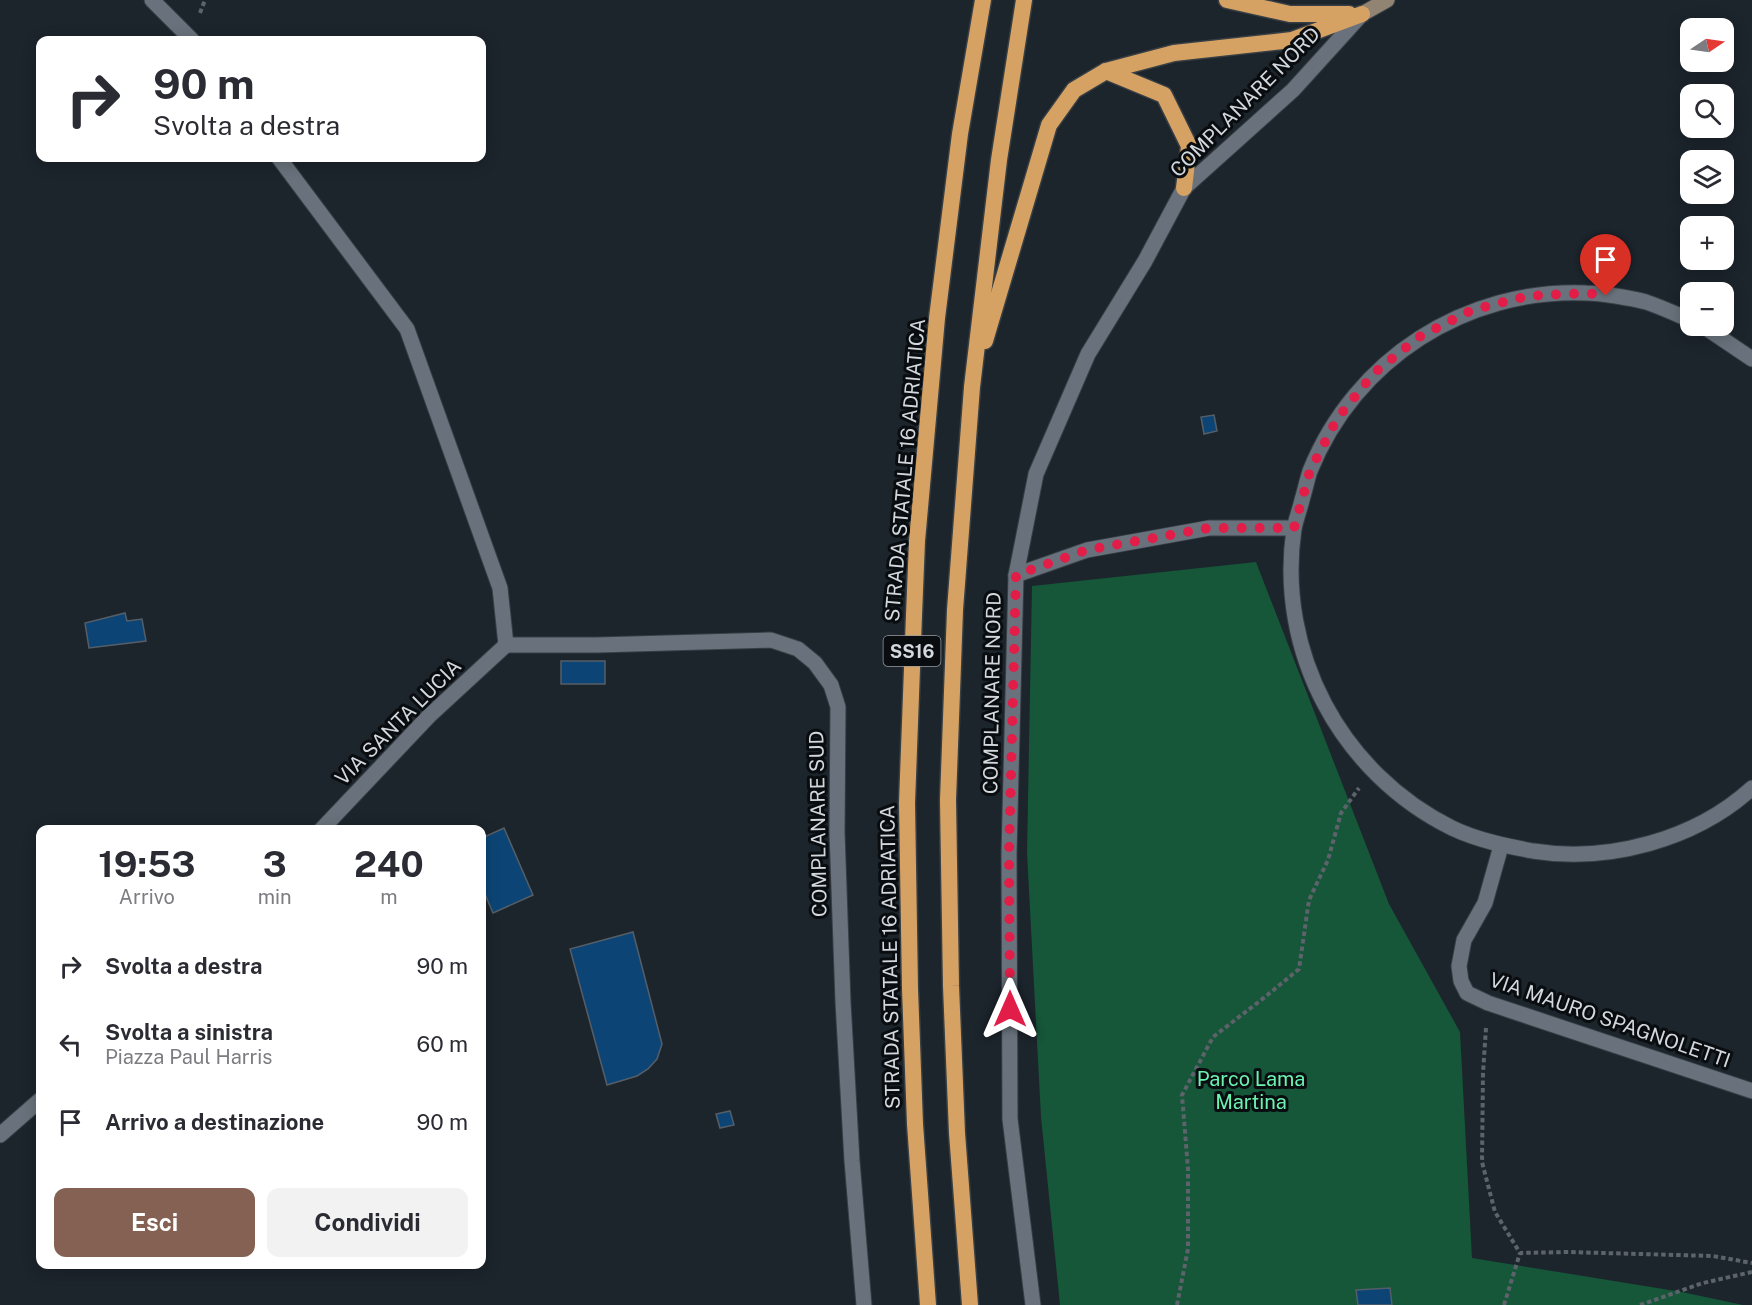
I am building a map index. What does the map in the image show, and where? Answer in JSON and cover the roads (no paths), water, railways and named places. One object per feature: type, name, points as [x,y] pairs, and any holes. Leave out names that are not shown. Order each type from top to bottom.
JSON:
[{"type":"highway","name":"STRADA STATALE 16 ADRIATICA","points":[[928,1305],[915,1124],[907,803],[917,541],[938,318],[960,135],[983,0]]},
{"type":"highway","name":"SS16","points":[[970,1305],[957,1122],[951,986],[948,800],[955,610],[972,387],[999,160],[1024,0]]},
{"type":"highway","points":[[1227,0],[1290,14],[1362,14]]},
{"type":"highway","points":[[972,387],[1049,124],[1074,90],[1106,71],[1174,53],[1292,40],[1362,14]]},
{"type":"highway","points":[[1106,71],[1164,94],[1189,146],[1184,188]]},
{"type":"main road","points":[[1362,14],[1387,0]]},
{"type":"street","points":[[152,0],[188,36]]},
{"type":"street","name":"COMPLANARE NORD","points":[[1033,1305],[1010,1119],[1009,854],[1016,575],[1036,474],[1088,354],[1145,261],[1184,188],[1293,90],[1362,14]]},
{"type":"street","points":[[282,162],[407,329],[500,588],[506,645]]},
{"type":"street","points":[[1680,316],[1645,302],[1587,293],[1528,296],[1472,310],[1419,337],[1374,373],[1337,419],[1310,471],[1294,528],[1291,581],[1296,622],[1313,683],[1338,730],[1371,771],[1410,803],[1454,829],[1501,846],[1551,854],[1601,853],[1651,843],[1698,825],[1741,798],[1752,788]]},
{"type":"street","points":[[1718,336],[1752,359]]},
{"type":"street","points":[[1016,575],[1087,550],[1209,528],[1294,528]]},
{"type":"street","name":"COMPLANARE SUD","points":[[506,645],[771,640],[798,649],[815,663],[831,685],[838,707],[837,832],[843,1002],[852,1161],[864,1305]]},
{"type":"street","name":"VIA SANTA LUCIA","points":[[326,825],[429,716],[506,645]]},
{"type":"street","name":"VIA MAURO SPAGNOLETTI","points":[[1501,846],[1485,903],[1464,940],[1459,966],[1461,981],[1467,993],[1488,1003],[1752,1091]]},
{"type":"street","points":[[0,1135],[36,1104]]},
{"type":"park label","name":"Parco Lama Martina","points":[[1251,1090]]}]
